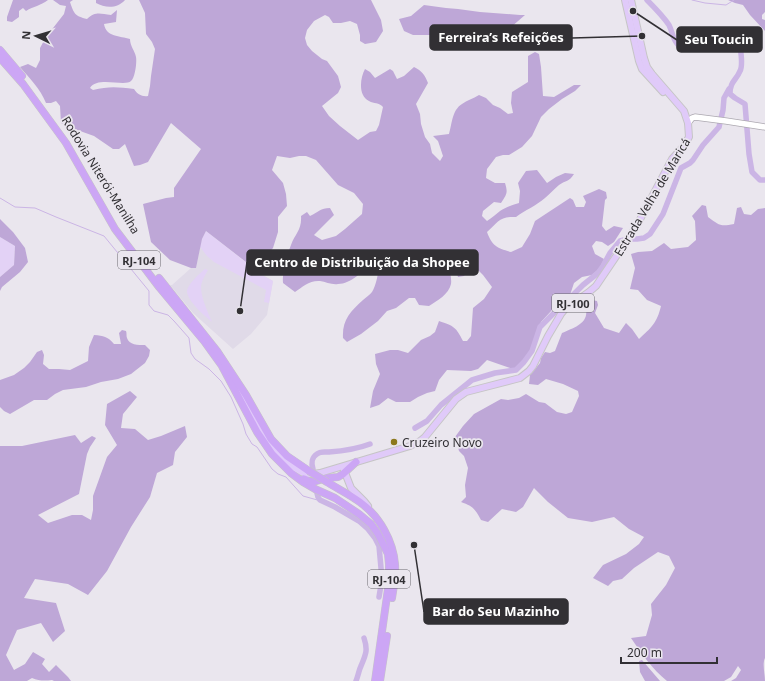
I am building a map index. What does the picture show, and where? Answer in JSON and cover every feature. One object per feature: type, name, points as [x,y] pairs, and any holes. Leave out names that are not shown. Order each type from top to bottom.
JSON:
[{"type":"highway","name":"Rodovia Niterói-Manilha","points":[[0,50],[36,94],[68,139],[120,228],[207,338],[233,375],[271,439],[287,456],[360,502],[373,514],[383,528],[393,554],[395,567],[394,584],[380,681]]},
{"type":"highway","name":"Rodovia Niterói-Manilha","points":[[0,58],[23,84],[66,143],[100,204],[119,233],[162,291],[216,358],[257,432],[279,462],[303,482],[335,498],[359,514],[371,524],[378,534],[388,554],[390,574],[375,681]]},
{"type":"highway","points":[[279,462],[308,481],[312,482],[338,477],[342,470],[356,462]]},
{"type":"highway","points":[[320,473],[316,477],[316,482],[319,487],[335,498]]},
{"type":"main road","name":"Estrada Velha de Maricá","points":[[625,0],[642,69],[687,121]]},
{"type":"main road","name":"Estrada Velha de Maricá","points":[[356,462],[419,442],[430,432],[456,399],[466,392],[520,378],[529,371],[561,314],[565,309],[596,286],[629,238],[672,159],[688,140],[689,132],[683,108],[647,67],[630,0]]},
{"type":"main road","points":[[233,375],[247,406],[266,440],[283,459],[300,471],[308,474],[342,470],[351,488],[364,501],[373,514]]},
{"type":"main road","points":[[348,481],[349,474],[356,462]]},
{"type":"street","points":[[687,121],[695,117],[765,127]]},
{"type":"shaded area","points":[[13,0],[48,0],[26,11],[23,8],[19,11],[19,17],[12,22],[7,21],[7,17]]},
{"type":"shaded area","points":[[53,0],[73,0],[70,2],[74,12],[80,17],[87,19],[96,14],[111,15],[117,10],[116,22],[104,24],[105,28],[110,34],[130,39],[136,59],[134,77],[128,83],[104,82],[94,84],[90,88],[93,90],[114,87],[134,89],[140,95],[148,96],[155,49],[146,34],[145,13],[139,0],[371,0],[381,20],[383,31],[376,42],[365,44],[360,41],[357,24],[350,21],[333,23],[329,17],[325,15],[314,21],[307,30],[305,38],[307,45],[322,59],[327,61],[338,76],[341,87],[338,93],[322,106],[329,116],[358,140],[370,132],[376,131],[383,107],[380,104],[365,99],[363,95],[361,82],[365,69],[375,78],[390,69],[393,71],[397,79],[404,76],[414,67],[423,74],[428,83],[416,104],[420,114],[425,137],[430,144],[432,153],[440,161],[443,156],[438,141],[433,136],[449,134],[454,113],[464,103],[479,95],[486,98],[493,105],[508,114],[513,113],[511,103],[512,92],[528,82],[528,56],[535,52],[539,54],[543,96],[554,97],[574,85],[581,85],[549,109],[541,117],[532,136],[522,147],[509,155],[496,157],[487,169],[486,178],[495,183],[505,183],[506,193],[501,203],[494,202],[483,211],[482,216],[487,221],[509,206],[519,203],[520,191],[518,183],[526,171],[537,170],[547,183],[565,173],[574,174],[571,178],[559,185],[534,206],[516,217],[500,220],[487,232],[489,237],[496,246],[511,252],[522,247],[530,234],[535,221],[570,198],[573,200],[576,207],[584,207],[586,202],[583,196],[599,189],[606,192],[607,198],[605,200],[602,226],[606,231],[614,226],[623,228],[614,242],[608,246],[602,242],[596,241],[592,246],[595,254],[604,259],[600,268],[592,275],[582,277],[574,283],[570,295],[552,310],[541,322],[532,351],[516,370],[487,360],[478,369],[471,371],[447,370],[439,380],[435,391],[427,393],[410,402],[396,402],[388,398],[379,405],[370,408],[373,391],[380,374],[376,364],[375,354],[390,350],[398,350],[408,353],[421,340],[435,332],[439,321],[454,328],[463,341],[467,341],[471,336],[473,308],[484,299],[492,287],[483,275],[473,265],[464,276],[458,277],[454,265],[448,264],[451,276],[450,288],[439,299],[429,306],[419,305],[415,298],[409,298],[396,308],[387,311],[378,321],[361,334],[347,342],[343,338],[345,321],[354,308],[372,292],[376,283],[379,267],[372,263],[348,282],[331,284],[316,281],[306,284],[295,292],[283,283],[286,259],[299,228],[301,216],[307,212],[310,216],[322,209],[330,208],[334,215],[314,235],[322,240],[336,236],[362,214],[363,204],[354,193],[338,185],[316,160],[306,156],[290,158],[277,156],[272,170],[283,183],[287,206],[278,217],[278,232],[273,248],[255,269],[206,231],[202,239],[196,268],[191,268],[170,260],[151,242],[143,204],[174,197],[174,188],[201,149],[171,123],[148,162],[134,166],[125,144],[119,149],[113,149],[94,136],[61,123],[60,106],[56,101],[46,103],[38,88],[20,67],[28,64],[36,68],[40,60],[40,48],[46,37],[64,14],[66,6],[60,5]]},
{"type":"shaded area","points":[[96,0],[125,0],[118,5],[107,7],[96,3]]},
{"type":"shaded area","points":[[728,0],[765,0],[765,12],[762,15],[762,19],[765,20],[765,31],[743,5]]},
{"type":"shaded area","points":[[424,5],[480,12],[525,15],[503,34],[488,39],[442,32],[431,35],[413,35],[404,31],[399,19],[411,16]]},
{"type":"shaded area","points":[[702,205],[706,206],[708,217],[717,224],[723,225],[734,224],[737,208],[741,207],[744,214],[751,215],[758,209],[765,208],[765,681],[731,681],[736,678],[741,670],[738,666],[731,677],[724,681],[667,681],[652,666],[631,638],[646,636],[652,615],[651,604],[666,585],[675,568],[669,556],[658,552],[634,568],[622,579],[613,581],[608,586],[593,578],[603,565],[626,554],[639,544],[644,537],[629,529],[614,517],[592,522],[568,518],[548,502],[534,488],[523,507],[516,512],[502,509],[488,522],[481,520],[473,508],[461,502],[466,497],[465,485],[468,468],[464,456],[459,451],[455,437],[463,426],[474,414],[501,399],[508,400],[519,398],[526,394],[539,402],[545,403],[557,412],[566,414],[572,412],[579,396],[578,391],[563,384],[546,379],[538,385],[529,384],[530,375],[540,363],[545,352],[550,353],[555,351],[562,333],[581,324],[586,316],[585,305],[592,300],[597,301],[598,305],[595,313],[604,328],[619,333],[626,323],[639,339],[647,332],[653,325],[661,306],[647,300],[638,290],[630,289],[635,268],[631,254],[652,251],[664,243],[671,249],[688,247],[696,240],[695,221],[692,216]]},
{"type":"shaded area","points":[[0,219],[13,232],[25,248],[28,262],[20,272],[2,287],[0,291],[0,277],[14,265],[15,246],[0,237]]},
{"type":"shaded area","points":[[206,231],[262,275],[273,281],[269,303],[264,302],[266,290],[214,262],[207,256],[200,247]]},
{"type":"shaded area","points":[[0,237],[15,246],[14,265],[0,277]]},
{"type":"shaded area","points":[[202,239],[273,281],[267,315],[251,334],[233,349],[193,313],[170,285],[172,285],[191,268],[196,267]]},
{"type":"shaded area","points":[[205,269],[208,270],[202,280],[201,291],[212,322],[193,304],[187,291],[192,282]]},
{"type":"shaded area","points":[[122,330],[126,331],[130,342],[145,345],[150,350],[149,356],[145,363],[131,374],[86,387],[63,390],[47,400],[34,400],[10,414],[0,407],[0,380],[14,375],[24,368],[37,352],[42,350],[44,355],[43,364],[49,369],[70,370],[88,361],[89,347],[94,335],[105,337],[114,344],[121,344],[119,333]]},
{"type":"shaded area","points":[[130,391],[137,397],[123,414],[121,428],[135,429],[148,440],[185,426],[187,437],[175,452],[173,465],[157,473],[150,497],[131,527],[107,571],[88,595],[68,584],[35,579],[24,598],[56,603],[65,631],[53,642],[41,623],[17,630],[6,655],[14,670],[25,664],[33,652],[45,659],[42,664],[49,672],[56,665],[71,681],[37,680],[32,678],[27,681],[0,681],[0,446],[22,446],[75,435],[81,443],[92,436],[96,438],[87,454],[79,494],[38,515],[48,523],[72,515],[82,515],[91,520],[93,496],[107,457],[117,445],[105,425],[107,404]]},
{"type":"shaded area","points":[[642,660],[660,681],[645,681],[640,672],[639,661]]},
{"type":"waterway","points":[[647,0],[662,15],[669,25],[679,46],[718,37],[725,40],[733,37],[738,40],[741,51],[741,68],[732,84],[730,94],[745,104],[752,172],[760,180],[765,180]]},
{"type":"waterway","points":[[692,0],[726,5],[734,0]]},
{"type":"waterway","points":[[630,239],[644,238],[650,234],[663,214],[681,168],[693,160],[703,145],[719,127],[724,98],[729,89]]},
{"type":"waterway","points":[[0,198],[15,207],[35,208],[104,236],[149,291],[149,305],[154,311],[168,315],[174,321],[189,338],[191,353],[195,359],[209,369],[221,381],[231,397],[246,434],[272,469],[278,474],[286,477],[303,496],[321,501]]},
{"type":"waterway","points":[[415,428],[427,421],[441,405],[472,380],[495,373],[516,370],[532,351],[540,327],[559,306],[567,301],[598,273],[610,253],[620,241],[624,240]]},
{"type":"waterway","points":[[313,469],[313,458],[320,452],[350,450],[370,444]]},
{"type":"waterway","points":[[317,493],[320,500],[359,521],[375,538],[379,546],[382,579],[379,597]]},
{"type":"waterway","points":[[356,681],[366,652],[364,638]]},
{"type":"place","name":"Seu Toucin","points":[[633,11]]},
{"type":"place","name":"Ferreira’s Refeições","points":[[642,36]]},
{"type":"place","name":"Centro de Distribuição da Shopee","points":[[240,311]]},
{"type":"place","name":"Cruzeiro Novo","points":[[394,442]]},
{"type":"place","name":"Bar do Seu Mazinho","points":[[414,545]]}]
